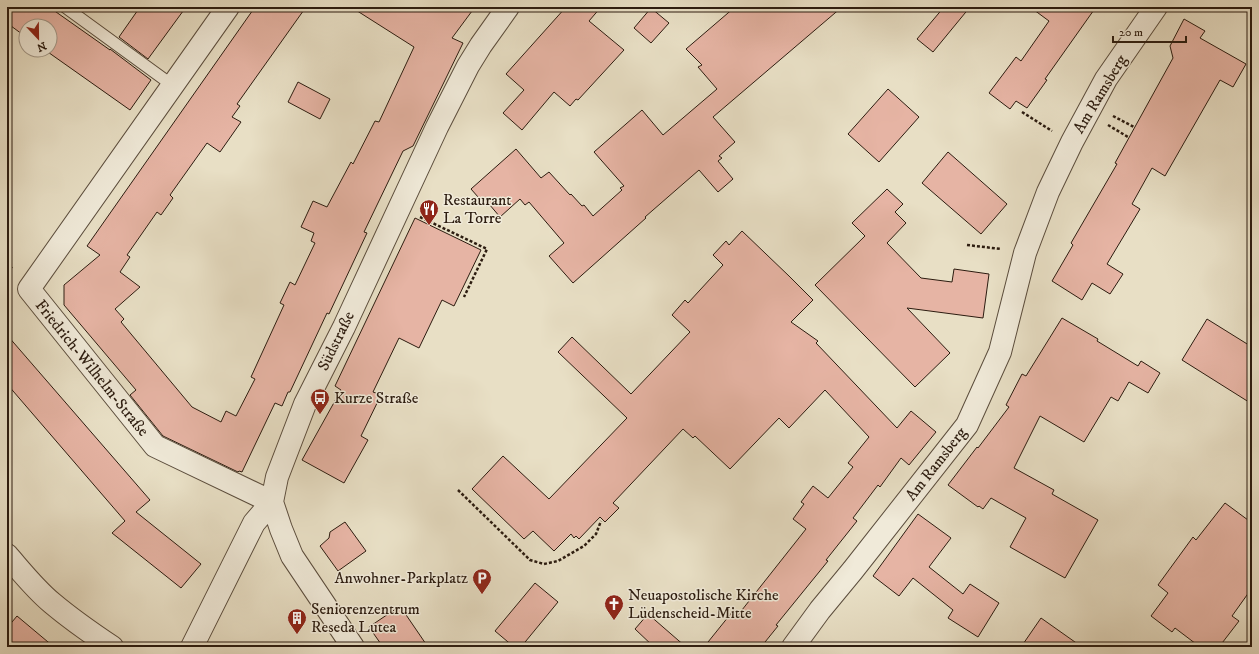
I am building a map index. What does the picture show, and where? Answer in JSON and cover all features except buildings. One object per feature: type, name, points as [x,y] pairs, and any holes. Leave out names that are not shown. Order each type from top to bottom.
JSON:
[{"type":"street","name":"Friedrich-Wilhelm-Straße","points":[[228,7],[29,289],[155,446],[272,502]]},
{"type":"street","name":"Südstraße","points":[[272,502],[277,477],[306,404],[344,327],[437,127],[468,66],[508,7]]},
{"type":"street","name":"Am Ramsberg","points":[[793,647],[820,610],[854,570],[966,425],[1000,352],[1026,253],[1048,192],[1072,142],[1106,79],[1156,7]]},
{"type":"street","points":[[192,647],[254,523],[272,502]]},
{"type":"street","points":[[272,502],[281,530],[292,556],[352,647]]},
{"type":"street","points":[[7,555],[26,578],[51,603],[90,633],[112,647]]},
{"type":"lane","points":[[65,7],[172,85]]},
{"type":"path","name":"Am Ramsberg","points":[[1022,112],[1048,129],[1072,142]]},
{"type":"path","points":[[399,207],[487,249],[464,297]]},
{"type":"path","points":[[967,245],[1026,253]]},
{"type":"path","points":[[458,490],[530,560],[544,564],[558,561],[584,546],[596,534],[601,521]]},
{"type":"path","points":[[1252,606],[1248,613],[1252,624]]},
{"type":"path","points":[[580,644],[583,647]]},
{"type":"place","name":"Restaurant La Torre","points":[[429,226]]},
{"type":"place","name":"Kurze Straße","points":[[320,415]]},
{"type":"place","name":"Anwohner-Parkplatz","points":[[482,595]]},
{"type":"place","name":"Neuapostolische Kirche Lüdenscheid-Mitte","points":[[614,621]]},
{"type":"place","name":"Seniorenzentrum Reseda Lutea","points":[[297,635]]}]
